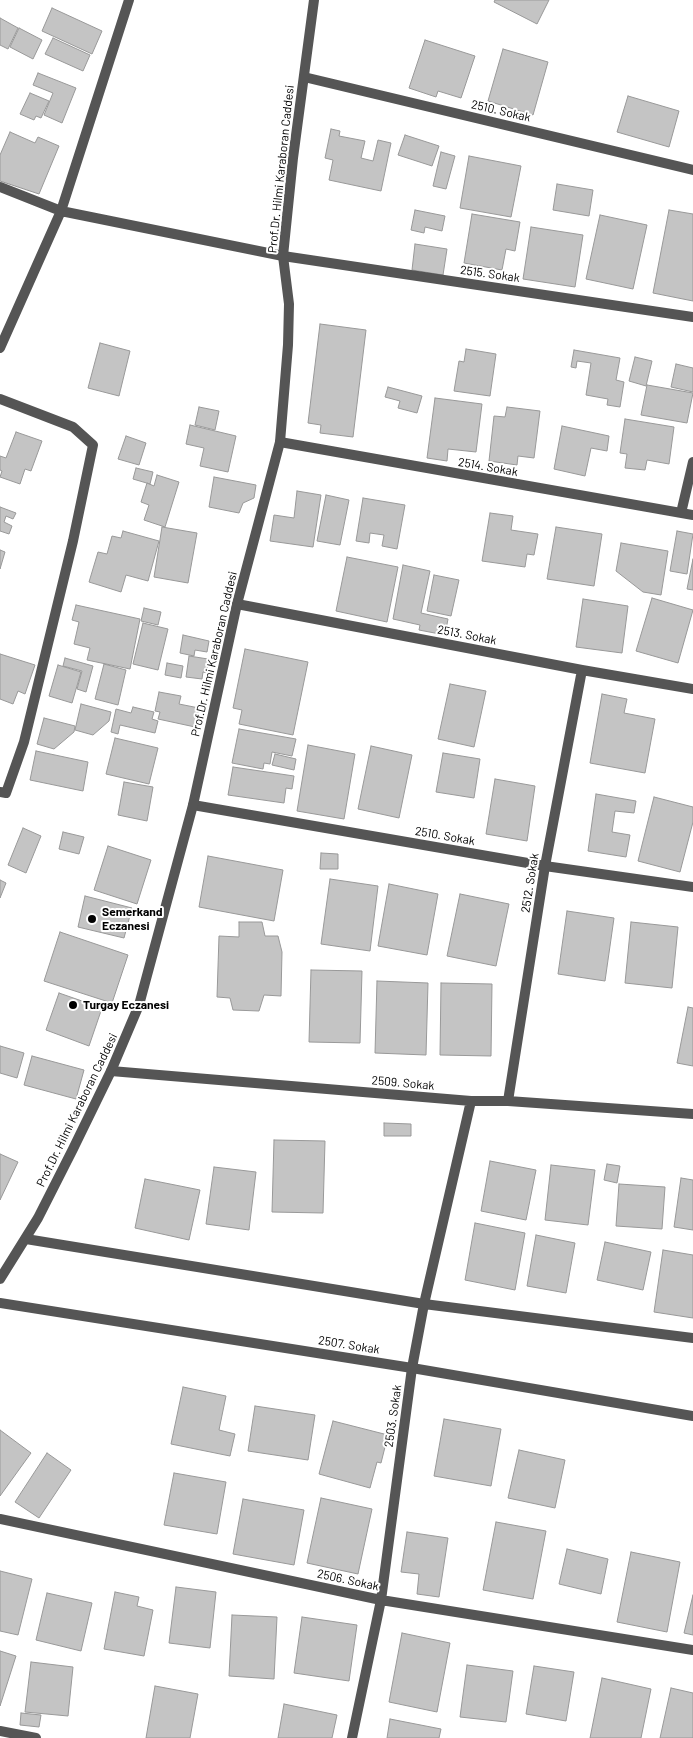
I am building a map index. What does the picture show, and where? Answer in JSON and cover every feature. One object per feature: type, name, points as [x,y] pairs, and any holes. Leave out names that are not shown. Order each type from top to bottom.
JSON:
[{"type":"street","points":[[0,348],[61,211],[129,0]]},
{"type":"street","name":"Prof.Dr. Hilmi Karaboran Caddesi","points":[[0,1278],[26,1239],[42,1210],[111,1071],[140,1004],[193,805],[237,604],[280,442],[288,345],[289,304],[283,256],[293,158],[314,0]]},
{"type":"street","name":"2510. Sokak","points":[[304,77],[693,170]]},
{"type":"street","name":"2515. Sokak","points":[[0,187],[61,211],[283,256],[693,317]]},
{"type":"street","points":[[0,399],[73,427],[93,445],[73,541],[24,742],[6,793],[0,792]]},
{"type":"street","name":"2514. Sokak","points":[[280,442],[693,516]]},
{"type":"street","points":[[680,513],[693,462]]},
{"type":"street","name":"2513. Sokak","points":[[237,604],[582,670],[693,689]]},
{"type":"street","name":"2512. Sokak","points":[[508,1101],[546,866],[582,670]]},
{"type":"street","name":"2510. Sokak","points":[[193,805],[546,866],[693,887]]},
{"type":"street","name":"2509. Sokak","points":[[111,1071],[471,1101],[508,1101],[693,1114]]},
{"type":"street","name":"2503. Sokak","points":[[352,1738],[381,1600],[412,1368],[424,1304],[471,1101]]},
{"type":"street","points":[[26,1239],[424,1304],[693,1338]]},
{"type":"street","name":"2507. Sokak","points":[[0,1303],[412,1368],[693,1416]]},
{"type":"street","name":"2506. Sokak","points":[[0,1519],[381,1600],[693,1650]]},
{"type":"street","points":[[0,1731],[36,1738]]},
{"type":"building","points":[[495,0],[549,0],[537,24],[494,2]]},
{"type":"building","points":[[52,8],[102,31],[92,54],[42,31]]},
{"type":"building","points":[[0,18],[18,28],[8,49],[0,45]]},
{"type":"building","points":[[19,28],[42,40],[33,59],[10,47]]},
{"type":"building","points":[[53,38],[90,55],[83,71],[45,54]]},
{"type":"building","points":[[425,40],[475,56],[461,98],[438,91],[436,97],[409,88]]},
{"type":"building","points":[[503,49],[548,62],[533,115],[488,101]]},
{"type":"building","points":[[38,73],[76,88],[62,123],[44,115],[53,93],[33,85]]},
{"type":"building","points":[[30,93],[49,101],[41,118],[36,116],[34,120],[20,114]]},
{"type":"building","points":[[628,96],[679,111],[669,147],[617,132]]},
{"type":"building","points":[[331,129],[340,131],[339,136],[365,141],[361,158],[373,161],[378,140],[391,143],[381,191],[329,180],[333,160],[325,158]]},
{"type":"building","points":[[10,132],[35,143],[38,137],[59,146],[39,194],[0,181],[0,155]]},
{"type":"building","points":[[405,135],[439,146],[432,166],[398,155]]},
{"type":"building","points":[[441,152],[455,156],[446,189],[433,186]]},
{"type":"building","points":[[469,156],[521,166],[511,217],[460,208]]},
{"type":"building","points":[[557,184],[593,190],[589,216],[553,210]]},
{"type":"building","points":[[415,210],[445,216],[442,231],[425,227],[424,233],[411,230]]},
{"type":"building","points":[[669,210],[693,214],[693,301],[653,293]]},
{"type":"building","points":[[472,214],[520,222],[515,251],[506,249],[502,270],[464,263]]},
{"type":"building","points":[[600,215],[647,225],[633,289],[586,279]]},
{"type":"building","points":[[531,227],[583,235],[575,287],[523,279]]},
{"type":"building","points":[[415,244],[447,249],[443,275],[412,270]]},
{"type":"building","points":[[320,324],[366,330],[353,437],[320,433],[321,425],[308,423]]},
{"type":"building","points":[[100,343],[130,351],[119,396],[88,388]]},
{"type":"building","points":[[466,349],[496,354],[490,396],[454,391],[459,361],[464,362]]},
{"type":"building","points":[[574,350],[620,358],[616,380],[624,382],[620,407],[607,405],[608,399],[586,395],[591,363],[577,361],[576,368],[571,367]]},
{"type":"building","points":[[635,357],[652,361],[646,386],[629,381]]},
{"type":"building","points":[[676,364],[693,368],[693,392],[671,387]]},
{"type":"building","points":[[647,385],[693,393],[687,423],[641,415]]},
{"type":"building","points":[[388,387],[422,396],[417,413],[398,408],[400,401],[385,397]]},
{"type":"building","points":[[435,398],[482,404],[476,452],[448,449],[447,461],[427,458]]},
{"type":"building","points":[[199,407],[219,411],[215,430],[195,425]]},
{"type":"building","points":[[507,407],[540,411],[534,458],[518,456],[517,465],[489,461],[494,416],[505,417]]},
{"type":"building","points":[[625,419],[674,427],[669,464],[647,460],[645,470],[625,468],[627,454],[620,453]]},
{"type":"building","points":[[190,425],[236,436],[228,472],[200,466],[204,448],[186,444]]},
{"type":"building","points":[[562,426],[609,436],[607,451],[591,448],[585,476],[554,469]]},
{"type":"building","points":[[16,432],[42,441],[31,471],[25,469],[20,484],[0,477],[2,471],[0,470],[0,456],[6,458]]},
{"type":"building","points":[[126,436],[146,443],[139,465],[118,459]]},
{"type":"building","points":[[136,468],[153,472],[150,484],[133,479]]},
{"type":"building","points":[[157,475],[179,482],[165,527],[144,520],[149,505],[141,502],[147,483],[154,486]]},
{"type":"building","points":[[214,477],[256,485],[254,498],[243,503],[239,513],[209,507]]},
{"type":"building","points":[[297,491],[321,495],[313,547],[270,541],[274,515],[294,518]]},
{"type":"building","points":[[326,495],[349,500],[340,545],[317,541]]},
{"type":"building","points":[[363,498],[405,505],[397,549],[382,546],[384,535],[370,533],[369,543],[356,541]]},
{"type":"building","points":[[0,507],[16,513],[13,519],[6,516],[4,522],[12,526],[9,534],[0,531]]},
{"type":"building","points":[[490,513],[513,516],[511,530],[538,534],[534,555],[527,554],[525,567],[482,561]]},
{"type":"building","points":[[162,527],[197,533],[188,583],[154,577]]},
{"type":"building","points":[[556,527],[602,534],[594,586],[547,579]]},
{"type":"building","points":[[123,531],[159,541],[148,581],[126,575],[121,592],[89,582],[98,552],[107,554],[112,536],[121,538]]},
{"type":"building","points":[[677,531],[693,534],[687,574],[670,571]]},
{"type":"building","points":[[621,543],[668,551],[661,595],[643,592],[616,571]]},
{"type":"building","points":[[0,550],[5,552],[0,569]]},
{"type":"building","points":[[347,557],[398,567],[387,622],[336,611]]},
{"type":"building","points":[[693,559],[693,590],[687,589]]},
{"type":"building","points":[[403,565],[430,571],[421,613],[448,619],[445,635],[419,630],[420,625],[393,619]]},
{"type":"building","points":[[434,575],[459,580],[451,616],[427,611]]},
{"type":"building","points":[[652,598],[693,610],[678,663],[636,651]]},
{"type":"building","points":[[583,599],[628,606],[622,653],[576,647]]},
{"type":"building","points":[[76,605],[140,619],[130,669],[87,660],[90,648],[74,644],[79,622],[72,620]]},
{"type":"building","points":[[144,608],[161,612],[158,625],[141,621]]},
{"type":"building","points":[[143,623],[168,629],[158,670],[133,664]]},
{"type":"building","points":[[183,635],[209,641],[207,652],[195,650],[194,656],[180,653]]},
{"type":"building","points":[[245,649],[308,662],[293,735],[239,724],[242,710],[233,708]]},
{"type":"building","points":[[0,654],[35,665],[25,694],[18,691],[13,704],[0,699]]},
{"type":"building","points":[[189,656],[208,659],[207,673],[203,672],[202,679],[186,677]]},
{"type":"building","points":[[65,658],[93,666],[86,692],[77,689],[82,671],[63,666]]},
{"type":"building","points":[[167,663],[183,666],[181,678],[165,675]]},
{"type":"building","points":[[104,664],[126,670],[118,705],[95,699]]},
{"type":"building","points":[[58,665],[81,672],[72,703],[49,696]]},
{"type":"building","points":[[450,684],[486,691],[474,747],[438,739]]},
{"type":"building","points":[[159,692],[181,696],[179,704],[199,708],[195,727],[158,719],[160,712],[155,711]]},
{"type":"building","points":[[602,694],[627,699],[624,713],[655,719],[645,773],[590,763]]},
{"type":"building","points":[[81,704],[111,712],[109,721],[93,735],[75,730]]},
{"type":"building","points":[[133,707],[154,712],[152,719],[158,721],[155,733],[120,725],[118,734],[111,732],[116,709],[131,713]]},
{"type":"building","points":[[44,718],[75,726],[74,732],[54,749],[37,744]]},
{"type":"building","points":[[239,729],[296,739],[292,756],[272,752],[270,764],[264,763],[263,769],[232,763]]},
{"type":"building","points":[[115,738],[158,748],[149,784],[106,774]]},
{"type":"building","points":[[308,745],[355,754],[344,819],[297,811]]},
{"type":"building","points":[[371,746],[412,755],[399,818],[358,809]]},
{"type":"building","points":[[36,751],[88,762],[83,791],[30,780]]},
{"type":"building","points":[[443,753],[480,759],[474,798],[436,792]]},
{"type":"building","points":[[275,754],[296,759],[294,770],[272,765]]},
{"type":"building","points":[[233,767],[294,776],[292,789],[286,788],[284,803],[228,795]]},
{"type":"building","points":[[495,779],[535,786],[527,841],[486,834]]},
{"type":"building","points":[[124,782],[153,787],[147,821],[118,815]]},
{"type":"building","points":[[596,794],[636,801],[634,813],[615,811],[612,832],[630,835],[626,857],[588,851]]},
{"type":"building","points":[[654,797],[693,807],[693,822],[680,872],[638,861]]},
{"type":"building","points":[[23,828],[41,836],[26,873],[8,865]]},
{"type":"building","points":[[63,832],[84,837],[79,854],[59,849]]},
{"type":"building","points":[[108,846],[151,860],[137,904],[94,890]]},
{"type":"building","points":[[321,853],[338,854],[338,869],[320,869]]},
{"type":"building","points":[[208,856],[283,870],[274,921],[199,907]]},
{"type":"building","points":[[330,879],[378,886],[370,951],[321,944]]},
{"type":"building","points":[[0,880],[6,883],[0,898]]},
{"type":"building","points":[[389,884],[438,894],[427,955],[378,946]]},
{"type":"building","points":[[460,894],[509,904],[496,966],[447,956]]},
{"type":"building","points":[[85,896],[132,908],[124,938],[78,927]]},
{"type":"building","points":[[567,911],[614,918],[605,981],[558,974]]},
{"type":"building","points":[[239,922],[262,922],[265,936],[278,936],[282,952],[281,996],[264,995],[259,1011],[233,1010],[230,998],[217,997],[219,936],[239,937]]},
{"type":"building","points":[[631,922],[678,927],[672,988],[625,983]]},
{"type":"building","points":[[60,932],[128,955],[112,1003],[44,981]]},
{"type":"building","points":[[311,970],[362,971],[360,1043],[309,1042]]},
{"type":"building","points":[[377,981],[428,983],[426,1055],[375,1053]]},
{"type":"building","points":[[441,983],[492,984],[491,1056],[440,1055]]},
{"type":"building","points":[[59,993],[102,1008],[89,1046],[46,1030]]},
{"type":"building","points":[[688,1007],[693,1008],[693,1066],[677,1063]]},
{"type":"building","points":[[0,1046],[24,1053],[17,1078],[0,1073]]},
{"type":"building","points":[[32,1056],[84,1070],[76,1099],[24,1085]]},
{"type":"building","points":[[384,1123],[411,1124],[411,1136],[384,1136]]},
{"type":"building","points":[[274,1140],[325,1141],[323,1213],[272,1212]]},
{"type":"building","points":[[0,1154],[18,1162],[0,1200]]},
{"type":"building","points":[[490,1161],[536,1170],[526,1220],[481,1211]]},
{"type":"building","points":[[607,1164],[620,1166],[617,1183],[604,1180]]},
{"type":"building","points":[[551,1165],[595,1170],[588,1225],[545,1220]]},
{"type":"building","points":[[214,1167],[256,1172],[249,1230],[206,1224]]},
{"type":"building","points":[[681,1178],[693,1180],[693,1230],[674,1227]]},
{"type":"building","points":[[145,1179],[200,1190],[189,1240],[135,1228]]},
{"type":"building","points":[[619,1184],[665,1187],[662,1229],[616,1226]]},
{"type":"building","points":[[475,1223],[525,1233],[515,1290],[465,1280]]},
{"type":"building","points":[[536,1235],[575,1243],[566,1293],[527,1286]]},
{"type":"building","points":[[605,1242],[651,1252],[643,1290],[597,1280]]},
{"type":"building","points":[[663,1250],[693,1255],[693,1318],[654,1312]]},
{"type":"building","points":[[183,1387],[226,1396],[219,1430],[235,1434],[230,1456],[171,1444]]},
{"type":"building","points":[[255,1406],[315,1415],[308,1460],[248,1451]]},
{"type":"building","points":[[444,1419],[501,1429],[491,1486],[434,1476]]},
{"type":"building","points":[[333,1421],[388,1435],[381,1463],[377,1462],[370,1488],[319,1474]]},
{"type":"building","points":[[0,1430],[31,1453],[0,1496]]},
{"type":"building","points":[[519,1450],[565,1460],[555,1508],[508,1498]]},
{"type":"building","points":[[47,1453],[71,1470],[39,1518],[15,1502]]},
{"type":"building","points":[[174,1473],[226,1482],[217,1534],[164,1525]]},
{"type":"building","points":[[321,1498],[372,1509],[358,1574],[307,1563]]},
{"type":"building","points":[[243,1499],[304,1510],[294,1565],[233,1554]]},
{"type":"building","points":[[496,1522],[546,1531],[533,1599],[483,1590]]},
{"type":"building","points":[[407,1532],[448,1538],[439,1597],[417,1594],[419,1574],[401,1572]]},
{"type":"building","points":[[567,1549],[608,1559],[601,1594],[559,1584]]},
{"type":"building","points":[[631,1552],[680,1562],[667,1632],[617,1622]]},
{"type":"building","points":[[0,1571],[32,1579],[18,1635],[0,1631]]},
{"type":"building","points":[[176,1587],[216,1592],[210,1648],[169,1643]]},
{"type":"building","points":[[115,1592],[139,1597],[137,1606],[153,1610],[144,1656],[104,1649]]},
{"type":"building","points":[[47,1593],[92,1603],[81,1651],[36,1640]]},
{"type":"building","points":[[693,1595],[693,1635],[684,1633]]},
{"type":"building","points":[[232,1615],[277,1617],[274,1679],[229,1676]]},
{"type":"building","points":[[302,1617],[357,1625],[349,1681],[294,1673]]},
{"type":"building","points":[[402,1633],[450,1643],[437,1712],[389,1702]]},
{"type":"building","points":[[0,1651],[16,1656],[0,1706]]},
{"type":"building","points":[[31,1662],[73,1667],[68,1716],[25,1712]]},
{"type":"building","points":[[467,1665],[513,1671],[506,1722],[460,1717]]},
{"type":"building","points":[[534,1666],[574,1672],[566,1721],[526,1714]]},
{"type":"building","points":[[602,1678],[651,1689],[641,1738],[590,1738]]},
{"type":"building","points":[[155,1686],[198,1694],[190,1738],[146,1738]]},
{"type":"building","points":[[671,1688],[693,1693],[693,1738],[660,1738]]},
{"type":"building","points":[[284,1704],[337,1715],[332,1738],[278,1738]]},
{"type":"building","points":[[21,1713],[41,1715],[39,1727],[20,1725]]},
{"type":"building","points":[[390,1719],[441,1729],[439,1738],[387,1738]]},
{"type":"place","name":"Semerkand Eczanesi","points":[[92,919]]},
{"type":"place","name":"Turgay Eczanesi","points":[[73,1005]]}]
